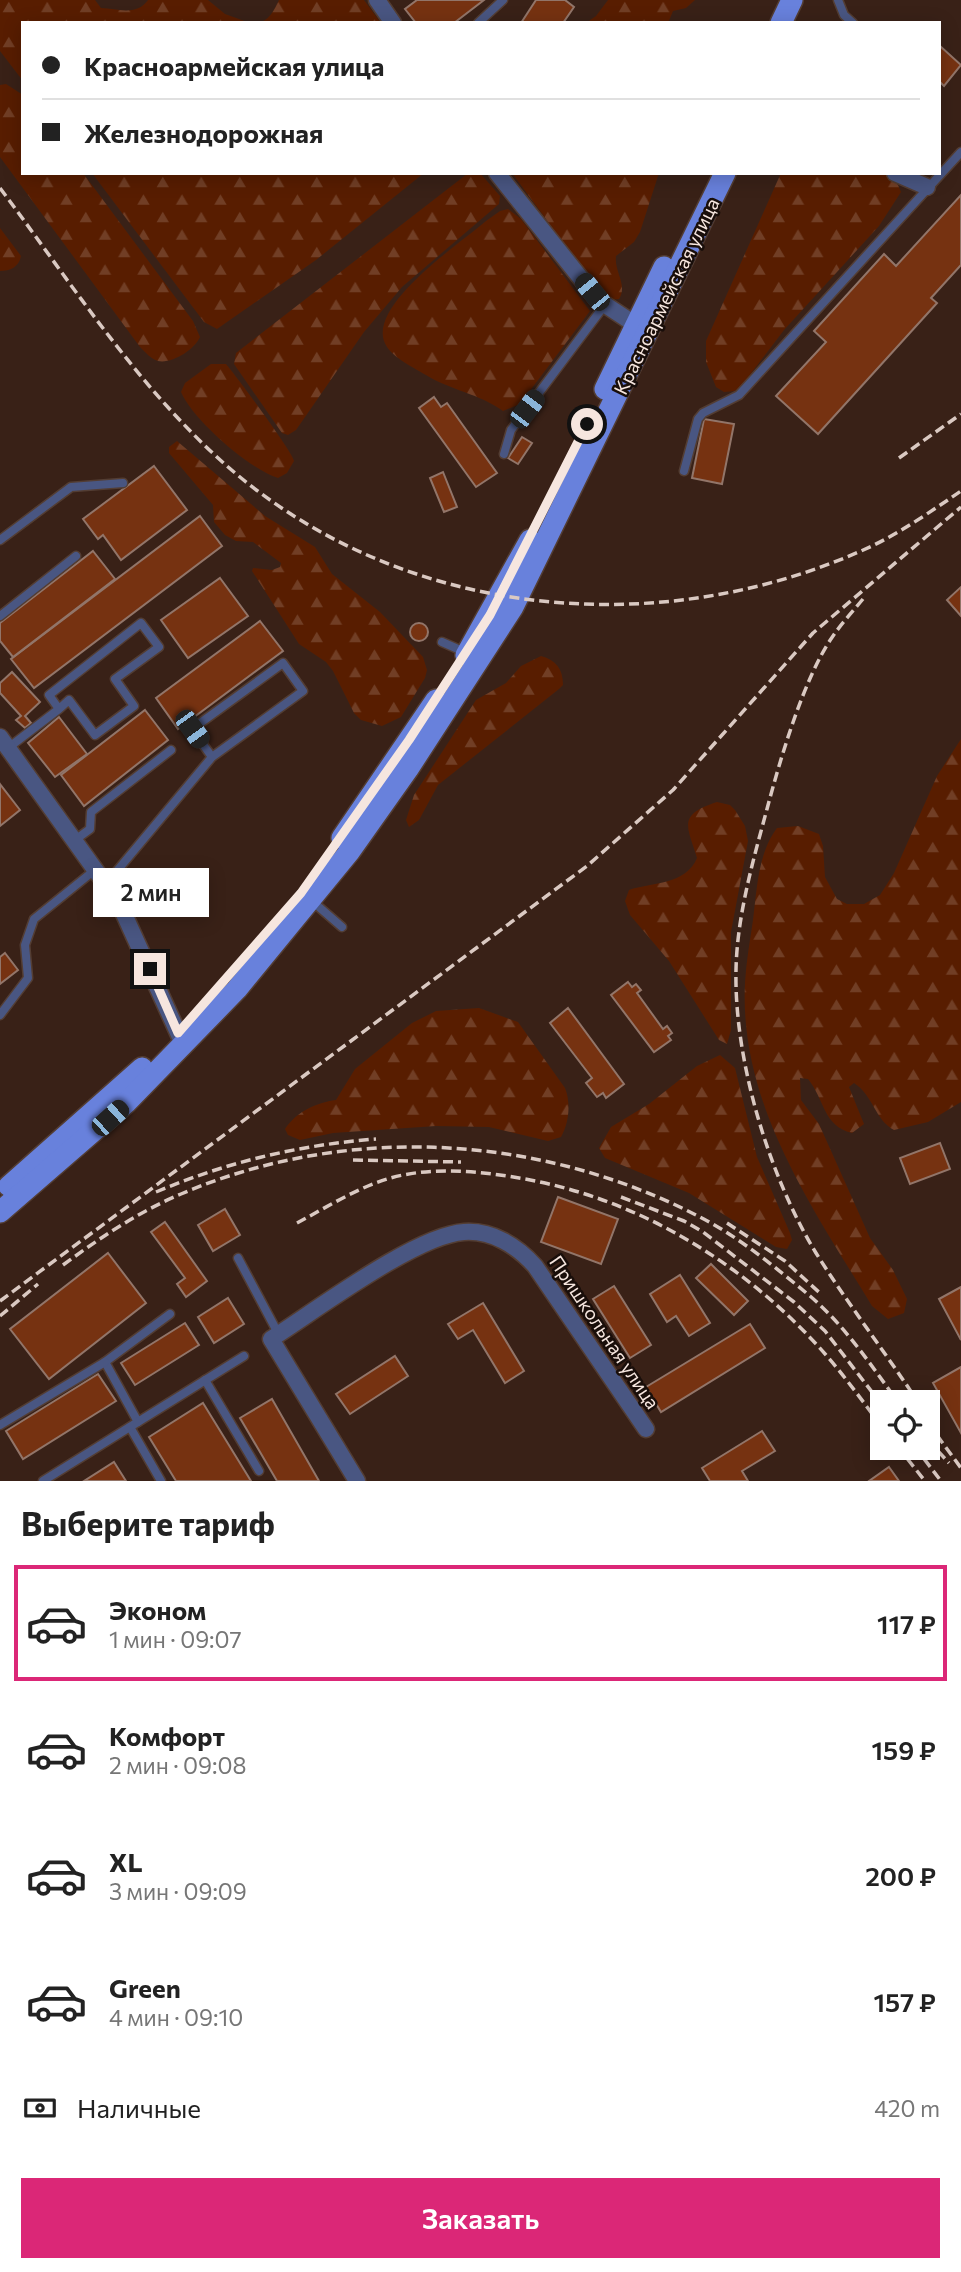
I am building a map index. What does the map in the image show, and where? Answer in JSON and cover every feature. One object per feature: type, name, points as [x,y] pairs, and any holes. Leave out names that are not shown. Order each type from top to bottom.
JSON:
[{"type":"main road","points":[[782,21],[792,0]]},
{"type":"main road","points":[[797,21],[807,0]]},
{"type":"main road","name":"Красноармейская улица","points":[[0,1212],[96,1130],[181,1039],[301,893],[467,653],[526,549],[708,175]]},
{"type":"main road","name":"Красноармейская улица","points":[[0,1194],[181,1039],[264,960],[312,901],[408,769],[509,614],[724,175]]},
{"type":"street","points":[[377,0],[392,21]]},
{"type":"street","points":[[499,175],[604,306],[636,324]]},
{"type":"street","points":[[900,175],[927,187]]},
{"type":"street","points":[[4,743],[119,903],[181,1039]]},
{"type":"street","name":"Пришкольная улица","points":[[275,1337],[405,1254],[445,1236],[464,1232],[493,1236],[517,1250],[535,1266],[646,1429]]},
{"type":"street","points":[[275,1337],[357,1481]]},
{"type":"lane","points":[[480,21],[503,0]]},
{"type":"lane","points":[[838,0],[851,21]]},
{"type":"lane","points":[[941,173],[961,152]]},
{"type":"lane","points":[[684,471],[698,419],[739,395],[939,175]]},
{"type":"lane","points":[[504,454],[511,430],[604,306]]},
{"type":"lane","points":[[0,540],[71,487],[123,483]]},
{"type":"lane","points":[[0,616],[76,555]]},
{"type":"lane","points":[[4,743],[59,709],[69,701],[95,736],[134,706],[115,679],[159,647],[141,623],[49,695],[59,709]]},
{"type":"lane","points":[[442,642],[467,653]]},
{"type":"lane","points":[[106,884],[212,757],[303,691],[283,663],[192,729],[212,757]]},
{"type":"lane","points":[[75,840],[90,830],[91,812],[172,750]]},
{"type":"lane","points":[[0,1015],[28,978],[25,945],[34,919],[97,869]]},
{"type":"lane","points":[[312,901],[342,928]]},
{"type":"lane","points":[[238,1258],[275,1337]]},
{"type":"lane","points":[[0,1425],[105,1362],[170,1314]]},
{"type":"lane","points":[[43,1481],[244,1356]]},
{"type":"lane","points":[[105,1362],[161,1481]]},
{"type":"lane","points":[[205,1380],[259,1471]]},
{"type":"green space","points":[[0,0],[95,0],[101,8],[133,10],[148,0],[208,0],[225,14],[244,21],[21,21],[21,78],[0,51]]},
{"type":"green space","points":[[279,0],[364,0],[380,21],[263,21]]},
{"type":"green space","points":[[608,0],[695,0],[686,8],[673,11],[669,21],[589,21]]},
{"type":"green space","points":[[6,84],[21,94],[21,175],[84,175],[193,321],[200,337],[193,347],[182,355],[158,361],[140,347],[0,157],[0,85]]},
{"type":"green space","points":[[94,175],[422,175],[316,260],[217,329],[204,322]]},
{"type":"green space","points":[[466,175],[482,175],[500,196],[499,204],[402,287],[364,332],[296,430],[288,435],[282,433],[234,364],[236,353]]},
{"type":"green space","points":[[513,175],[658,175],[640,232],[634,242],[616,256],[622,289],[619,299],[609,300],[601,294]]},
{"type":"green space","points":[[780,175],[887,175],[898,185],[901,192],[879,226],[784,330],[735,391],[724,392],[716,387],[706,362],[706,341]]},
{"type":"green space","points":[[508,209],[521,219],[590,311],[520,404],[503,411],[485,400],[435,380],[394,355],[387,347],[383,332],[388,314],[417,278],[486,221]]},
{"type":"green space","points":[[0,228],[21,256],[13,268],[0,271]]},
{"type":"green space","points":[[211,364],[226,364],[274,429],[294,461],[287,473],[278,478],[252,465],[209,429],[187,403],[181,392],[185,383]]},
{"type":"green space","points":[[177,441],[265,516],[315,547],[332,574],[380,612],[423,657],[427,670],[425,678],[401,717],[382,726],[361,720],[354,713],[333,671],[326,662],[299,644],[252,571],[253,568],[272,570],[280,567],[281,563],[253,542],[236,541],[225,535],[214,522],[213,505],[169,453],[169,447]]},
{"type":"green space","points":[[541,656],[558,666],[563,685],[438,785],[419,820],[409,827],[406,820],[414,795],[476,700],[506,683],[521,666]]},
{"type":"green space","points":[[961,739],[961,1102],[928,1122],[894,1130],[882,1120],[866,1094],[854,1083],[849,1087],[864,1124],[852,1133],[835,1125],[814,1087],[808,1079],[800,1078],[801,1100],[819,1124],[870,1238],[893,1270],[907,1299],[904,1313],[888,1319],[872,1306],[826,1231],[784,1153],[767,1112],[754,1071],[746,1028],[747,959],[759,872],[766,849],[777,828],[798,826],[819,834],[823,846],[825,877],[837,899],[847,904],[864,904],[880,895],[894,873],[937,776]]},
{"type":"green space","points":[[717,802],[730,805],[735,810],[745,826],[748,841],[731,932],[731,1030],[727,1044],[719,1040],[669,961],[630,915],[625,901],[629,890],[677,878],[692,867],[697,858],[689,830],[690,817]]},
{"type":"green space","points":[[479,1008],[518,1022],[565,1088],[568,1113],[561,1137],[548,1141],[489,1127],[436,1126],[333,1133],[300,1140],[288,1135],[285,1129],[295,1117],[321,1103],[336,1100],[355,1069],[412,1023],[436,1011]]},
{"type":"green space","points":[[720,1055],[735,1068],[757,1157],[790,1233],[792,1240],[787,1249],[776,1247],[689,1193],[605,1158],[599,1148],[611,1127],[649,1104],[697,1066]]},
{"type":"building","points":[[417,0],[484,0],[457,21],[414,21],[405,9]]},
{"type":"building","points":[[536,0],[565,0],[574,7],[564,21],[522,21]]},
{"type":"building","points":[[941,47],[961,65],[944,86],[941,83]]},
{"type":"building","points":[[961,195],[961,265],[931,298],[937,303],[818,434],[776,396],[826,342],[814,331],[884,254],[896,266]]},
{"type":"building","points":[[434,397],[441,407],[447,403],[497,473],[476,487],[419,408]]},
{"type":"building","points":[[704,419],[734,424],[722,484],[692,478]]},
{"type":"building","points":[[522,437],[532,443],[518,464],[508,458]]},
{"type":"building","points":[[154,466],[187,510],[121,560],[103,535],[98,539],[83,519]]},
{"type":"building","points":[[443,472],[457,507],[444,512],[430,478]]},
{"type":"building","points":[[200,516],[222,546],[34,688],[11,659]]},
{"type":"building","points":[[93,551],[115,579],[13,657],[0,641],[0,623]]},
{"type":"building","points":[[220,578],[248,616],[188,658],[161,620]]},
{"type":"building","points":[[961,587],[961,616],[947,600]]},
{"type":"building","points":[[260,621],[283,651],[178,729],[156,698]]},
{"type":"building","points":[[419,623],[425,626],[428,632],[425,638],[419,641],[413,638],[410,632],[413,626]]},
{"type":"building","points":[[12,672],[40,702],[25,716],[31,723],[25,728],[16,720],[21,716],[0,693],[0,683]]},
{"type":"building","points":[[145,710],[168,740],[84,806],[61,775]]},
{"type":"building","points":[[59,717],[87,754],[55,777],[28,743]]},
{"type":"building","points":[[0,784],[20,810],[0,826]]},
{"type":"building","points":[[5,953],[18,970],[0,984],[0,957]]},
{"type":"building","points":[[628,982],[632,987],[636,984],[641,990],[637,993],[663,1029],[667,1026],[672,1033],[668,1036],[671,1040],[654,1052],[611,995]]},
{"type":"building","points":[[568,1008],[624,1084],[606,1098],[603,1093],[597,1097],[586,1083],[592,1078],[550,1023]]},
{"type":"building","points":[[940,1143],[950,1169],[910,1184],[900,1158]]},
{"type":"building","points":[[558,1197],[618,1219],[601,1264],[541,1242]]},
{"type":"building","points":[[225,1209],[240,1235],[213,1251],[198,1225]]},
{"type":"building","points":[[165,1222],[207,1281],[186,1297],[177,1284],[185,1278],[151,1232]]},
{"type":"building","points":[[108,1253],[146,1303],[49,1379],[10,1329]]},
{"type":"building","points":[[711,1264],[748,1301],[734,1315],[696,1278]]},
{"type":"building","points":[[680,1275],[710,1323],[689,1336],[676,1316],[667,1322],[650,1294]]},
{"type":"building","points":[[614,1286],[651,1345],[630,1358],[593,1299]]},
{"type":"building","points":[[961,1287],[961,1340],[939,1299]]},
{"type":"building","points":[[228,1298],[244,1324],[214,1343],[198,1317]]},
{"type":"building","points":[[483,1303],[524,1371],[505,1383],[473,1330],[458,1339],[448,1324]]},
{"type":"building","points":[[185,1323],[199,1345],[135,1385],[121,1363]]},
{"type":"building","points":[[750,1324],[765,1348],[661,1412],[646,1387]]},
{"type":"building","points":[[395,1356],[408,1376],[350,1414],[336,1394]]},
{"type":"building","points":[[961,1367],[961,1433],[940,1396],[940,1390],[937,1390],[933,1383]]},
{"type":"building","points":[[98,1374],[116,1401],[23,1459],[6,1431]]},
{"type":"building","points":[[272,1399],[319,1481],[277,1481],[240,1418]]},
{"type":"building","points":[[203,1403],[251,1481],[176,1481],[149,1437]]},
{"type":"building","points":[[762,1431],[775,1451],[742,1471],[748,1481],[710,1481],[702,1468]]},
{"type":"building","points":[[114,1462],[126,1481],[84,1481]]},
{"type":"building","points":[[889,1467],[899,1481],[869,1481]]},
{"type":"railway","points":[[0,188],[130,363],[187,428],[218,458],[288,512],[365,554],[447,583],[532,600],[618,604],[705,597],[790,577],[872,546],[961,491]]},
{"type":"railway","points":[[899,458],[961,414]]},
{"type":"railway","points":[[0,1301],[587,866],[673,790],[813,633],[961,507]]},
{"type":"railway","points":[[863,599],[836,631],[812,673],[772,789],[743,909],[737,950],[737,1005],[748,1079],[783,1189],[816,1253],[910,1390]]},
{"type":"railway","points":[[156,1192],[264,1156],[376,1139]]},
{"type":"railway","points":[[63,1265],[105,1235],[150,1209],[181,1194],[244,1171],[309,1156],[376,1148],[442,1148],[508,1154],[573,1168],[637,1189],[698,1216],[728,1233],[823,1308],[857,1346],[889,1390]]},
{"type":"railway","points":[[353,1160],[461,1162]]},
{"type":"railway","points":[[297,1223],[376,1183],[418,1173],[480,1173],[525,1179],[568,1189],[651,1220],[727,1266],[763,1293],[795,1323],[826,1355],[870,1411]]},
{"type":"railway","points":[[621,1197],[684,1221],[703,1232],[794,1302],[825,1331],[870,1390]]},
{"type":"railway","points":[[727,1223],[785,1261],[822,1295]]},
{"type":"railway","points":[[0,1316],[38,1284]]},
{"type":"railway","points":[[940,1439],[961,1468]]},
{"type":"railway","points":[[940,1453],[949,1463]]},
{"type":"railway","points":[[908,1460],[925,1481]]},
{"type":"railway","points":[[925,1460],[941,1481]]},
{"type":"route","points":[[150,969],[178,1033],[278,922],[339,842],[463,660],[526,549],[587,424]]}]
